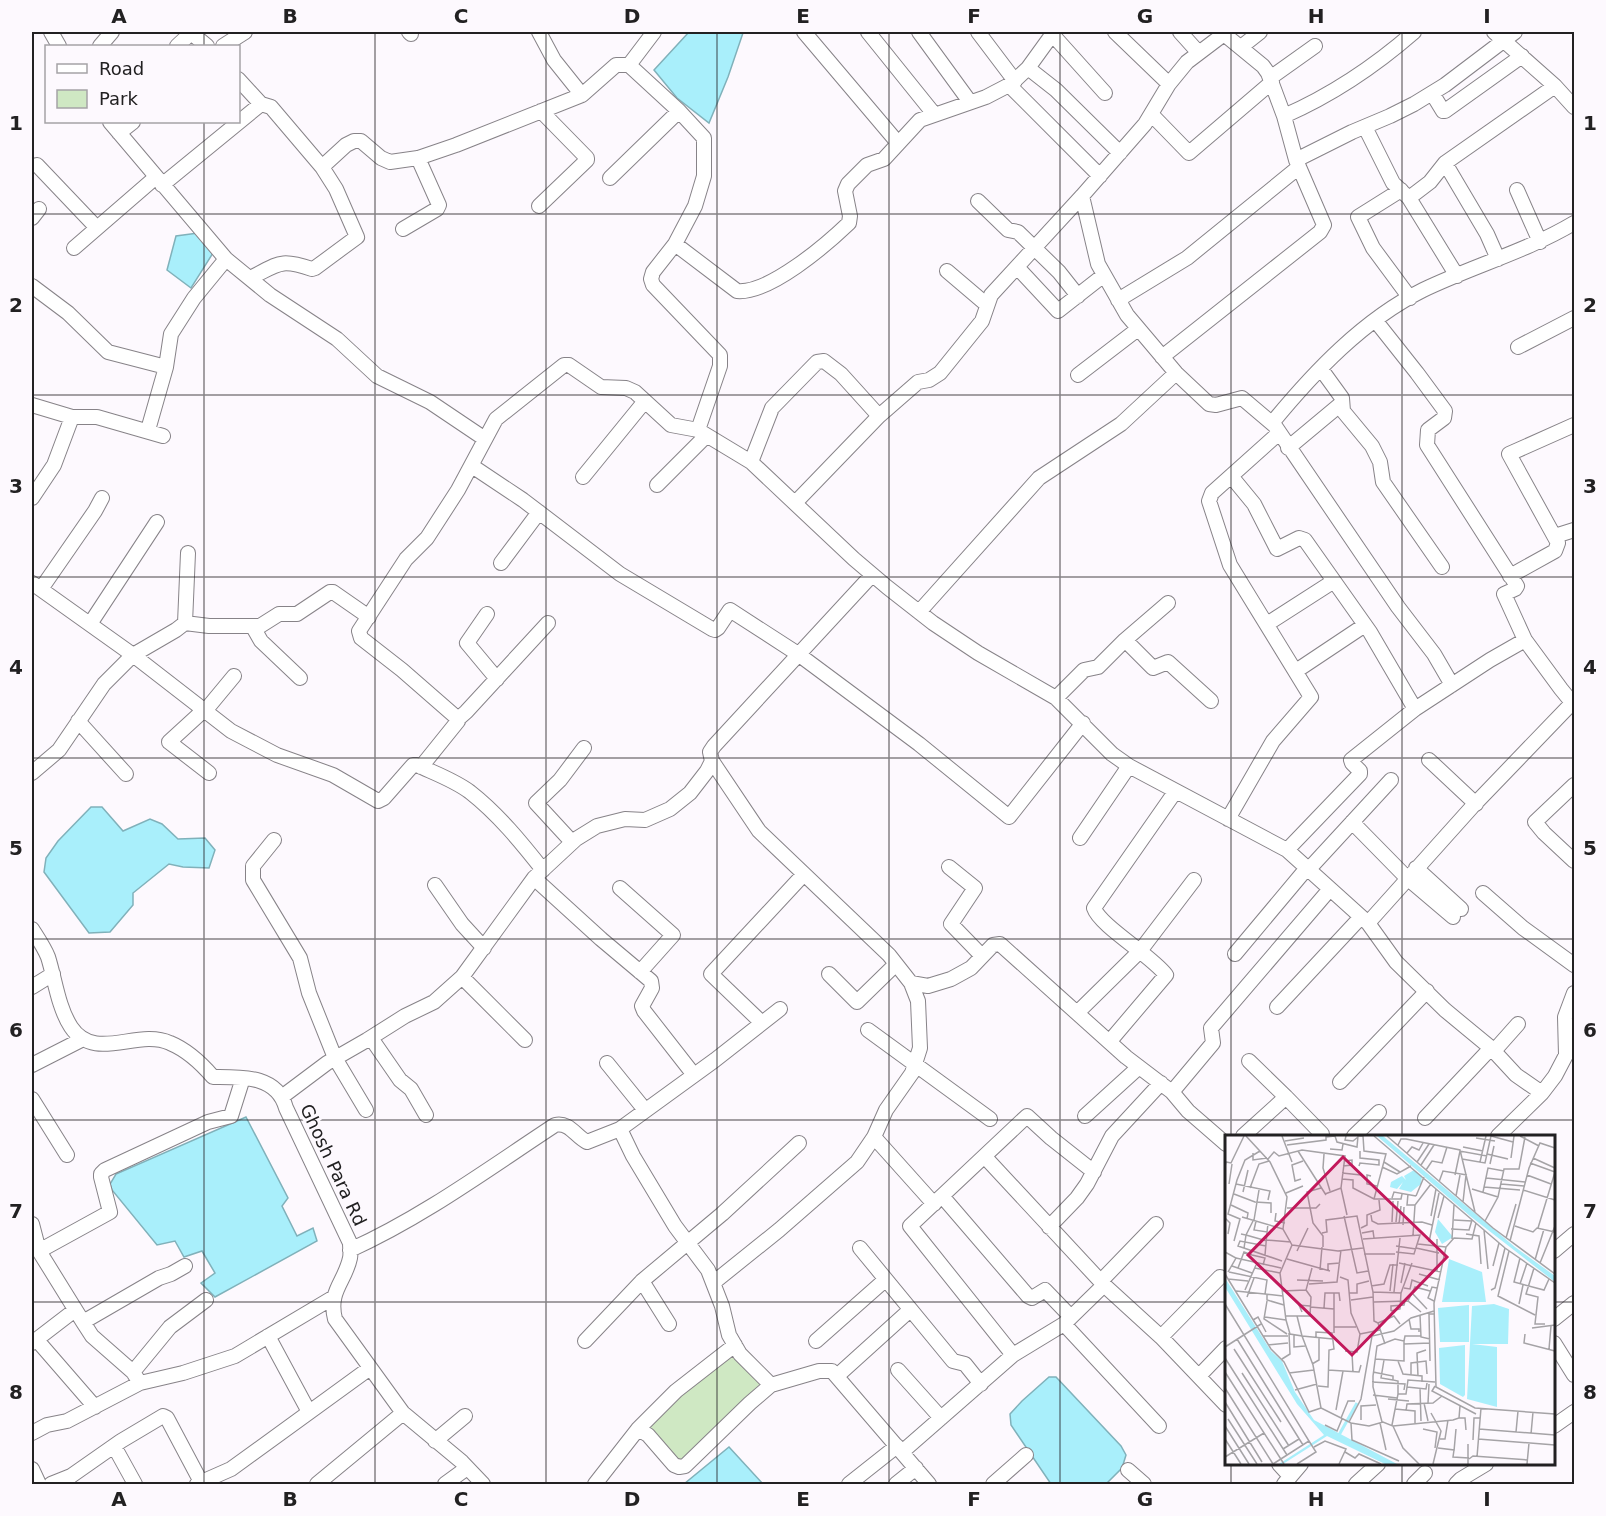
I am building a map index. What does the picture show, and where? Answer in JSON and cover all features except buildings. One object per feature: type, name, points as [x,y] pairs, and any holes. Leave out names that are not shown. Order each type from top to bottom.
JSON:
[{"type":"street","points":[[101,45],[112,32]]},
{"type":"street","points":[[178,45],[191,32],[206,45]]},
{"type":"street","points":[[225,45],[245,32]]},
{"type":"street","points":[[539,32],[554,60],[582,95]]},
{"type":"street","points":[[629,65],[654,32]]},
{"type":"street","points":[[804,32],[898,143]]},
{"type":"street","points":[[868,32],[934,114]]},
{"type":"street","points":[[919,32],[970,102]]},
{"type":"street","points":[[978,32],[1012,83],[1100,176]]},
{"type":"street","points":[[1115,32],[1168,84]]},
{"type":"street","points":[[1180,32],[1198,52]]},
{"type":"street","points":[[1241,47],[1260,32]]},
{"type":"street","points":[[1284,116],[1319,99],[1374,65],[1414,32]]},
{"type":"street","points":[[675,244],[737,291],[747,292],[800,266],[846,225],[850,216],[845,195],[846,188],[867,165],[884,159],[916,123],[934,114],[986,97],[1012,83],[1028,68],[1053,33],[1106,93]]},
{"type":"street","points":[[795,502],[879,416],[918,382],[929,380],[940,373],[982,321],[991,295],[1083,196],[1152,115],[1168,84],[1198,52],[1224,34],[1263,66],[1271,80],[1297,163],[1323,222],[1323,228],[1162,357]]},
{"type":"street","points":[[1118,300],[1193,253],[1297,163],[1432,93],[1504,34],[1522,56],[1575,107]]},
{"type":"street","points":[[1152,115],[1189,153],[1271,80],[1315,46]]},
{"type":"street","points":[[1432,93],[1445,111],[1522,56]]},
{"type":"street","points":[[322,167],[346,145],[354,141],[361,141],[381,158],[390,162],[418,158],[456,145],[582,95],[616,64],[629,65],[679,111],[704,138],[705,176],[695,206],[675,244],[653,272],[651,279],[653,285],[720,355],[721,360],[702,433],[657,484]]},
{"type":"street","points":[[1028,68],[1056,90],[1120,153]]},
{"type":"street","points":[[240,81],[261,104],[271,107],[322,167],[336,189],[357,237],[312,270],[282,262],[250,278]]},
{"type":"street","points":[[1410,298],[1373,248],[1358,217],[1430,182],[1445,163],[1555,86]]},
{"type":"street","points":[[240,120],[261,104]]},
{"type":"street","points":[[539,206],[587,160],[542,111]]},
{"type":"street","points":[[610,178],[679,111]]},
{"type":"street","points":[[111,123],[226,259],[270,295],[337,339],[376,376],[430,402],[485,439]]},
{"type":"street","points":[[119,133],[132,123]]},
{"type":"street","points":[[74,248],[236,123]]},
{"type":"street","points":[[1365,127],[1393,183],[1405,194],[1458,276]]},
{"type":"street","points":[[403,229],[437,209],[439,205],[418,158]]},
{"type":"street","points":[[1445,163],[1481,224],[1498,259]]},
{"type":"street","points":[[37,165],[97,228]]},
{"type":"street","points":[[1517,190],[1540,242]]},
{"type":"street","points":[[1083,196],[1095,256],[1118,300],[1138,329],[1176,373],[1209,404],[1216,405],[1242,398],[1276,428],[1398,607],[1434,654],[1452,685]]},
{"type":"street","points":[[978,201],[1008,230],[1017,231],[1059,272],[1078,296]]},
{"type":"street","points":[[1228,819],[1273,741],[1311,697],[1230,565],[1209,501],[1212,493],[1276,428],[1305,384],[1375,320],[1410,298],[1540,242],[1575,224]]},
{"type":"street","points":[[148,430],[166,367],[171,334],[194,298],[226,259]]},
{"type":"street","points":[[1017,267],[1058,311],[1104,275]]},
{"type":"street","points":[[947,271],[987,306]]},
{"type":"street","points":[[32,286],[68,313],[108,352],[166,367]]},
{"type":"street","points":[[1518,347],[1575,318]]},
{"type":"street","points":[[1277,1007],[1412,873],[1574,703],[1525,640],[1504,596],[1504,593],[1516,587],[1428,448],[1428,430],[1444,418],[1445,411],[1375,320]]},
{"type":"street","points":[[1078,375],[1138,329]]},
{"type":"street","points":[[751,462],[772,408],[817,362],[824,361],[841,374],[879,416]]},
{"type":"street","points":[[458,719],[361,638],[359,631],[406,559],[427,538],[471,466],[496,419],[564,365],[569,365],[601,387],[626,388],[635,392],[671,425],[702,433],[751,462],[872,575],[919,612],[978,653],[1056,698],[1112,754],[1175,792],[1287,850],[1365,920],[1396,962],[1426,992],[1492,1050],[1516,1075],[1542,1093]]},
{"type":"street","points":[[1321,369],[1342,398],[1343,411],[1376,454],[1380,462],[1383,482],[1442,567]]},
{"type":"street","points":[[919,612],[1039,478],[1120,424],[1176,373]]},
{"type":"street","points":[[583,477],[645,401]]},
{"type":"street","points":[[1288,448],[1342,404]]},
{"type":"street","points":[[32,405],[72,417],[97,417],[163,436]]},
{"type":"street","points":[[32,498],[54,465],[72,417]]},
{"type":"street","points":[[1510,576],[1555,551],[1558,543],[1509,454],[1575,425]]},
{"type":"street","points":[[471,466],[538,512],[620,574],[712,629],[718,628],[730,610],[798,654],[919,744],[1009,817],[1083,723]]},
{"type":"street","points":[[1231,476],[1254,504],[1277,549],[1301,538],[1365,625],[1415,709]]},
{"type":"street","points":[[102,498],[95,512],[36,586],[133,655],[231,731],[277,755],[333,775],[378,801],[384,798],[410,767],[417,765],[457,784],[475,796],[516,836],[538,874],[601,939],[653,984],[642,1006],[644,1011],[694,1075]]},
{"type":"street","points":[[501,563],[538,512]]},
{"type":"street","points":[[90,624],[157,522]]},
{"type":"street","points":[[1555,536],[1575,530]]},
{"type":"street","points":[[185,623],[188,553]]},
{"type":"street","points":[[713,1283],[779,1230],[856,1162],[874,1137],[886,1110],[915,1066],[920,1047],[918,1001],[911,983],[889,955],[759,831],[712,761],[710,752],[872,575]]},
{"type":"street","points":[[1267,624],[1334,581]]},
{"type":"street","points":[[32,773],[59,750],[104,684],[133,655],[185,623],[260,626],[279,614],[297,614],[330,592],[369,618]]},
{"type":"street","points":[[1056,698],[1084,669],[1098,667],[1168,603]]},
{"type":"street","points":[[487,614],[467,643],[497,679]]},
{"type":"street","points":[[421,767],[458,719],[548,622]]},
{"type":"street","points":[[1296,671],[1365,625]]},
{"type":"street","points":[[253,627],[261,641],[300,678]]},
{"type":"street","points":[[1125,640],[1153,668],[1168,662],[1211,701]]},
{"type":"street","points":[[1287,850],[1360,774],[1351,760],[1415,709],[1525,640]]},
{"type":"street","points":[[209,772],[169,742],[205,710],[234,676]]},
{"type":"street","points":[[78,721],[126,774]]},
{"type":"street","points":[[572,842],[536,803],[560,780],[584,748]]},
{"type":"street","points":[[1429,760],[1476,804]]},
{"type":"street","points":[[283,1096],[335,1058],[405,1016],[434,1002],[462,977],[538,874],[572,842],[597,826],[625,819],[645,820],[670,809],[690,793],[712,761]]},
{"type":"street","points":[[1080,838],[1129,766]]},
{"type":"street","points":[[1235,954],[1308,868],[1391,780]]},
{"type":"street","points":[[1575,785],[1535,822],[1575,861]]},
{"type":"street","points":[[1110,1041],[1166,977],[1165,973],[1096,913],[1095,908],[1175,792]]},
{"type":"street","points":[[1352,822],[1457,913]]},
{"type":"street","points":[[274,840],[253,866],[254,880],[300,958],[309,993],[335,1058],[366,1110]]},
{"type":"street","points":[[949,867],[975,888],[951,924],[982,956]]},
{"type":"street","points":[[762,1023],[711,974],[804,874]]},
{"type":"street","points":[[1077,1013],[1140,951],[1194,880]]},
{"type":"street","points":[[435,885],[458,920],[484,948]]},
{"type":"street","points":[[620,888],[673,935],[640,972]]},
{"type":"street","points":[[1172,1092],[1213,1043],[1211,1028],[1330,890]]},
{"type":"street","points":[[1483,894],[1522,928],[1575,965]]},
{"type":"street","points":[[32,928],[47,954],[71,1026],[83,1039],[32,1065]]},
{"type":"street","points":[[911,983],[928,986],[951,979],[971,968],[993,945],[1000,944],[1139,1067],[1172,1092],[1188,1111],[1225,1142]]},
{"type":"street","points":[[829,974],[857,1002],[896,964]]},
{"type":"street","points":[[32,987],[52,974]]},
{"type":"street","points":[[462,977],[525,1040]]},
{"type":"street","points":[[1340,1082],[1426,992]]},
{"type":"street","points":[[1500,1135],[1542,1093],[1570,1056],[1565,1017],[1575,993]]},
{"type":"street","points":[[350,1250],[409,1219],[471,1182],[555,1125],[568,1126],[586,1142],[620,1129],[780,1009]]},
{"type":"street","points":[[1425,1118],[1518,1024]]},
{"type":"street","points":[[868,1030],[990,1119]]},
{"type":"street","name":"Ghosh Para Rd","points":[[83,1039],[101,1045],[148,1038],[169,1042],[196,1058],[213,1077],[258,1080],[273,1086],[283,1096],[296,1130],[350,1243],[350,1259],[334,1297]]},
{"type":"street","points":[[371,1038],[400,1080],[411,1089],[426,1115]]},
{"type":"street","points":[[1249,1061],[1322,1134]]},
{"type":"street","points":[[607,1063],[645,1110]]},
{"type":"street","points":[[1085,1116],[1139,1067]]},
{"type":"street","points":[[38,1260],[107,1215],[110,1209],[101,1173],[208,1122],[231,1116],[243,1078]]},
{"type":"street","points":[[1049,1227],[1077,1198],[1094,1172],[1112,1136],[1161,1083]]},
{"type":"street","points":[[1245,1135],[1286,1097]]},
{"type":"street","points":[[32,1099],[67,1155]]},
{"type":"street","points":[[1356,1135],[1379,1112]]},
{"type":"street","points":[[1014,1354],[910,1226],[1027,1116],[1094,1172]]},
{"type":"street","points":[[620,1129],[639,1166],[687,1242],[708,1270],[722,1306],[729,1335],[740,1354],[771,1385]]},
{"type":"street","points":[[874,1137],[938,1200],[1028,1296],[1032,1298],[1045,1290],[1067,1320],[1159,1426]]},
{"type":"street","points":[[585,1341],[642,1281],[722,1214],[799,1143]]},
{"type":"street","points":[[985,1157],[1102,1283],[1161,1337],[1225,1403]]},
{"type":"street","points":[[32,1224],[38,1260],[92,1336],[136,1378],[183,1373],[235,1356],[334,1297]]},
{"type":"street","points":[[849,1485],[941,1418],[1014,1354],[1067,1320],[1156,1224]]},
{"type":"street","points":[[1555,1250],[1575,1234]]},
{"type":"street","points":[[860,1248],[953,1360],[965,1364],[981,1384]]},
{"type":"street","points":[[83,1322],[184,1266]]},
{"type":"street","points":[[1161,1337],[1220,1277]]},
{"type":"street","points":[[816,1341],[885,1280]]},
{"type":"street","points":[[642,1281],[669,1324]]},
{"type":"street","points":[[334,1297],[335,1319],[403,1413],[468,1468],[483,1485]]},
{"type":"street","points":[[32,1433],[47,1425],[67,1421],[94,1407],[136,1378],[170,1327],[206,1300]]},
{"type":"street","points":[[1555,1317],[1575,1303]]},
{"type":"street","points":[[75,1310],[34,1341],[94,1407]]},
{"type":"street","points":[[837,1376],[910,1310]]},
{"type":"street","points":[[268,1336],[309,1412]]},
{"type":"street","points":[[595,1485],[638,1429],[676,1391],[735,1345]]},
{"type":"street","points":[[1200,1375],[1225,1350]]},
{"type":"street","points":[[1558,1360],[1575,1375]]},
{"type":"street","points":[[51,1485],[71,1476],[114,1446],[165,1416],[199,1484],[231,1468],[370,1368]]},
{"type":"street","points":[[898,1370],[941,1418]]},
{"type":"street","points":[[638,1429],[648,1435],[674,1465],[685,1466],[771,1385],[819,1371],[832,1371],[929,1485]]},
{"type":"street","points":[[1555,1425],[1575,1412]]},
{"type":"street","points":[[317,1485],[403,1413]]},
{"type":"street","points":[[435,1441],[465,1416]]},
{"type":"street","points":[[114,1446],[135,1485]]},
{"type":"street","points":[[993,1485],[1026,1455]]},
{"type":"street","points":[[1279,1465],[1286,1480],[1300,1465]]},
{"type":"street","points":[[1356,1485],[1377,1465]]},
{"type":"street","points":[[1456,1485],[1461,1479],[1484,1465]]},
{"type":"street","points":[[445,1485],[468,1468]]},
{"type":"street","points":[[896,1485],[916,1468]]},
{"type":"street","points":[[32,1469],[39,1484]]},
{"type":"street","points":[[1128,1470],[1144,1485]]},
{"type":"street","points":[[1414,1485],[1425,1473]]},
{"type":"green space","points":[[732,1355],[736,1355],[760,1380],[760,1384],[681,1460],[675,1460],[647,1428],[689,1387]]},
{"type":"water","points":[[689,32],[743,33],[709,123],[677,98],[654,70]]},
{"type":"water","points":[[198,233],[213,253],[191,288],[167,270],[176,236]]},
{"type":"water","points":[[91,807],[102,807],[123,831],[150,819],[162,824],[178,839],[205,838],[215,850],[209,868],[169,864],[133,893],[133,905],[110,932],[89,933],[44,872],[46,858],[58,841]]},
{"type":"water","points":[[246,1117],[288,1198],[282,1206],[297,1236],[313,1228],[317,1241],[215,1297],[201,1283],[215,1273],[202,1251],[184,1257],[175,1241],[157,1245],[112,1190],[110,1184],[116,1174]]},
{"type":"water","points":[[1049,1377],[1056,1377],[1121,1446],[1126,1455],[1122,1468],[1106,1484],[1051,1484],[1011,1425],[1010,1414]]},
{"type":"water","points":[[729,1447],[763,1484],[684,1484]]}]
